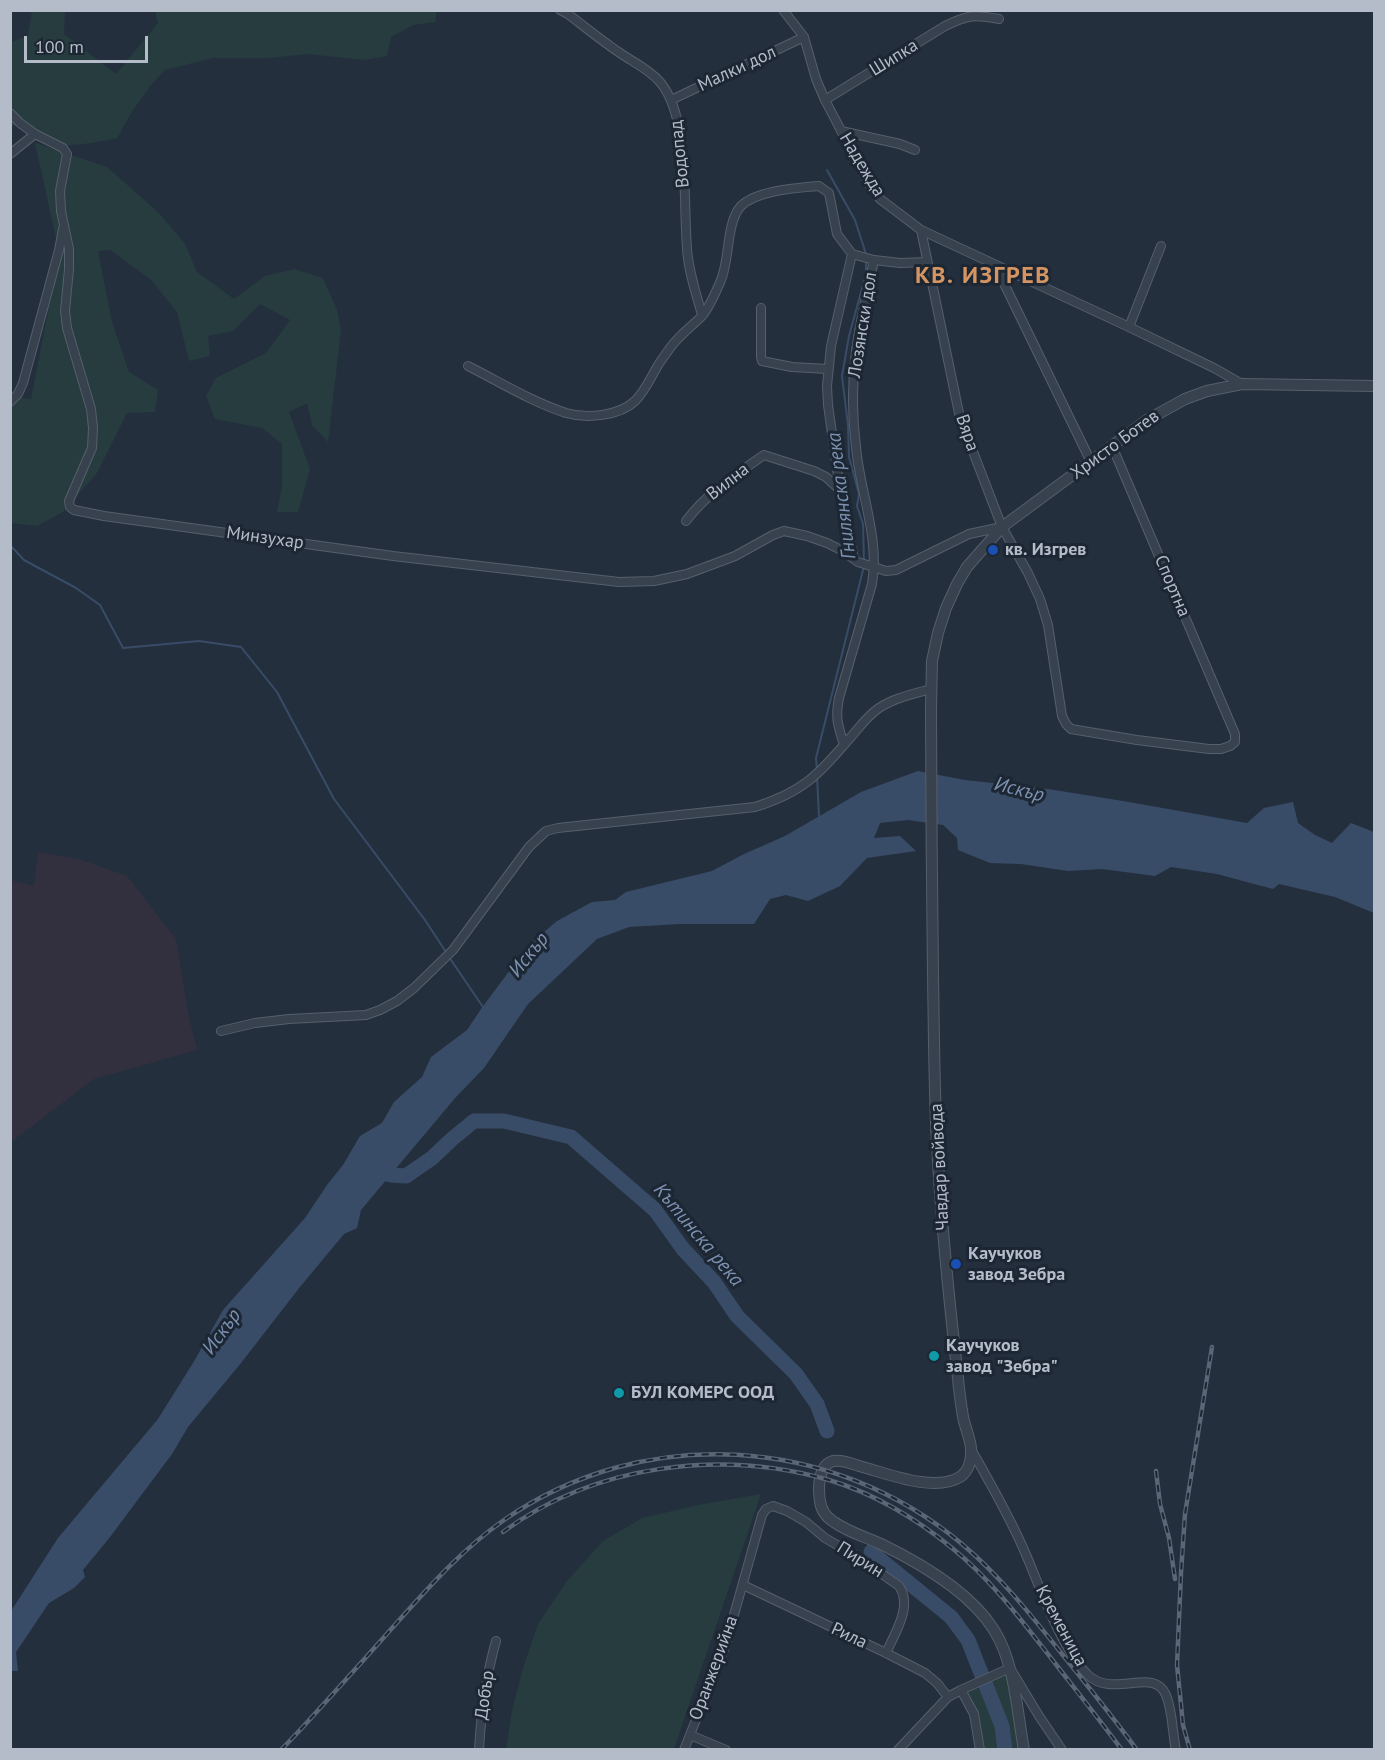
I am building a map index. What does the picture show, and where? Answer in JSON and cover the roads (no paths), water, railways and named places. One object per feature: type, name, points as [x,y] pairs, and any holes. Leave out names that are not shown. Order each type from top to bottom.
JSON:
[{"type":"street","name":"Водопад","points":[[560,10],[660,82],[671,100],[681,134],[687,250],[702,315]]},
{"type":"street","name":"Надежда","points":[[783,10],[804,38],[825,100],[869,184],[880,199],[921,230],[1129,327],[1242,384]]},
{"type":"street","name":"Шипка","points":[[825,100],[964,16],[999,19]]},
{"type":"street","name":"Малки дол","points":[[671,100],[804,38]]},
{"type":"street","points":[[10,112],[35,134],[10,154]]},
{"type":"street","points":[[841,131],[900,144],[915,150]]},
{"type":"street","name":"Минзухар","points":[[35,134],[63,148],[67,154],[60,191],[63,224],[69,249],[65,311],[67,328],[91,409],[93,428],[92,448],[69,501],[70,507],[74,510],[393,556],[619,582],[654,581],[687,574],[735,556],[784,531],[827,543],[856,561],[873,567]]},
{"type":"street","name":"Лозянски дол","points":[[468,366],[545,405],[568,414],[591,416],[615,412],[633,403],[645,389],[657,366],[674,342],[702,315],[716,293],[724,273],[732,224],[741,206],[757,196],[780,190],[819,186],[829,193],[837,234],[855,256],[833,336],[828,369],[828,405],[840,490],[856,561]]},
{"type":"street","points":[[10,402],[18,394],[23,383],[59,250],[63,224]]},
{"type":"street","name":"Вяра","points":[[921,230],[960,417],[1002,527],[1040,599],[1048,625],[1062,716],[1066,724],[1071,729],[1209,749],[1230,747],[1235,742],[1232,726]]},
{"type":"street","points":[[1129,327],[1161,246]]},
{"type":"street","points":[[855,256],[872,260]]},
{"type":"street","name":"Лозянски дол","points":[[844,745],[836,715],[872,584],[873,567],[872,532],[856,449],[853,405],[856,348],[872,260],[900,263],[927,262]]},
{"type":"street","points":[[995,265],[1091,462]]},
{"type":"street","name":"Лозянски дол","points":[[761,308],[760,357],[762,361],[792,367],[828,369]]},
{"type":"street","name":"Христо Ботев","points":[[873,567],[886,571],[896,570],[969,534],[1002,527],[1147,420],[1185,399],[1207,391],[1242,384],[1374,386]]},
{"type":"street","name":"Спортна","points":[[1112,446],[1232,726]]},
{"type":"street","name":"Вилна","points":[[686,521],[709,494],[764,455],[814,471],[826,477],[840,490]]},
{"type":"street","points":[[222,1031],[255,1023],[289,1019],[366,1015],[397,1001],[414,988],[453,950],[529,847],[546,831],[766,804],[799,789],[815,777],[877,709],[893,701],[931,689],[932,660],[946,608],[967,567],[1002,527]]},
{"type":"street","name":"Чавдар войвода","points":[[931,689],[935,1086],[941,1204],[958,1378],[963,1418],[971,1450]]},
{"type":"street","points":[[971,1450],[970,1463],[964,1474],[955,1480],[941,1483],[909,1479],[851,1463],[833,1461],[824,1469],[820,1479],[819,1499],[822,1509],[836,1524],[879,1543],[921,1566],[964,1597],[985,1617],[1002,1644],[1010,1668],[1024,1749]]},
{"type":"street","name":"Кременица","points":[[971,1450],[1026,1556],[1063,1638],[1078,1662],[1088,1675],[1099,1682],[1109,1685],[1145,1682],[1155,1683],[1162,1688],[1169,1705],[1176,1749]]},
{"type":"street","name":"Пирин","points":[[762,1515],[766,1509],[773,1506],[787,1510],[825,1538],[858,1557],[899,1586],[904,1593],[904,1608],[886,1653]]},
{"type":"street","name":"Оранжерийна","points":[[684,1749],[725,1647],[762,1515]]},
{"type":"street","name":"Рила","points":[[742,1585],[925,1673],[948,1697]]},
{"type":"street","name":"Добър","points":[[480,1749],[480,1730],[489,1666],[496,1641]]},
{"type":"street","points":[[898,1749],[948,1697],[1010,1668]]},
{"type":"street","points":[[1010,1668],[1062,1749]]},
{"type":"street","points":[[961,1690],[974,1714],[980,1749]]},
{"type":"street","points":[[690,1735],[726,1749]]},
{"type":"water","name":"Искър","points":[[918,771],[965,780],[1048,789],[1247,823],[1264,808],[1293,802],[1298,823],[1332,843],[1351,823],[1374,832],[1374,913],[1335,897],[1279,884],[1273,889],[1217,874],[1171,867],[1155,876],[1102,869],[1068,871],[1021,864],[990,863],[958,850],[957,838],[943,825],[908,820],[880,823],[874,838],[900,836],[916,851],[867,858],[840,886],[808,901],[786,895],[770,899],[754,924],[629,927],[597,939],[528,1004],[484,1068],[456,1097],[361,1210],[357,1228],[344,1234],[188,1427],[172,1454],[83,1570],[85,1577],[74,1588],[49,1603],[16,1652],[18,1671],[11,1671],[11,1611],[58,1538],[158,1419],[223,1310],[305,1218],[343,1165],[360,1136],[382,1123],[394,1102],[422,1077],[431,1057],[467,1030],[528,946],[557,921],[592,902],[615,900],[626,892],[712,871],[785,836],[861,792]]},
{"type":"waterway","name":"Гнилянска река","points":[[827,170],[855,220],[866,254]]},
{"type":"waterway","name":"Гнилянска река","points":[[864,561],[863,524],[857,506],[859,494],[849,457],[842,376],[849,336],[866,274],[866,260]]},
{"type":"waterway","points":[[10,545],[24,560],[76,588],[100,605],[123,648],[199,641],[241,647],[277,692],[334,799],[425,920],[446,952]]},
{"type":"waterway","name":"Гнилянска река","points":[[817,771],[816,758],[864,566]]},
{"type":"waterway","name":"Гнилянска река","points":[[817,776],[819,816]]},
{"type":"waterway","points":[[449,957],[483,1007]]},
{"type":"waterway","name":"Кътинска река","points":[[372,1170],[406,1176],[432,1158],[474,1121],[504,1121],[571,1137],[655,1210],[683,1249],[714,1282],[737,1316],[796,1374],[817,1404],[827,1431]]},
{"type":"waterway","name":"Кътинска река","points":[[871,1552],[951,1617],[968,1640],[1002,1726],[1005,1750]]},
{"type":"railway","points":[[1190,1750],[1183,1725],[1177,1665],[1181,1573],[1185,1514],[1212,1347]]},
{"type":"railway","points":[[281,1750],[446,1570],[473,1544],[504,1520],[559,1489],[616,1468],[676,1456],[737,1455],[797,1463],[855,1481],[911,1508],[962,1544],[1027,1610],[1137,1750]]},
{"type":"railway","points":[[503,1532],[539,1509],[578,1491],[618,1477],[660,1469],[703,1465],[746,1465],[788,1471],[845,1485],[909,1517],[938,1537],[982,1575],[1021,1620],[1122,1750]]},
{"type":"railway","points":[[1156,1471],[1175,1579]]},
{"type":"place","name":"кв. Изгрев","points":[[993,550]]},
{"type":"place","name":"Каучуков завод Зебра","points":[[956,1264]]},
{"type":"place","name":"Каучуков завод \"Зебра\"","points":[[934,1356]]},
{"type":"place","name":"БУЛ КОМЕРС ООД","points":[[619,1393]]},
{"type":"district","name":"КВ. ИЗГРЕВ","points":[[983,276]]}]
